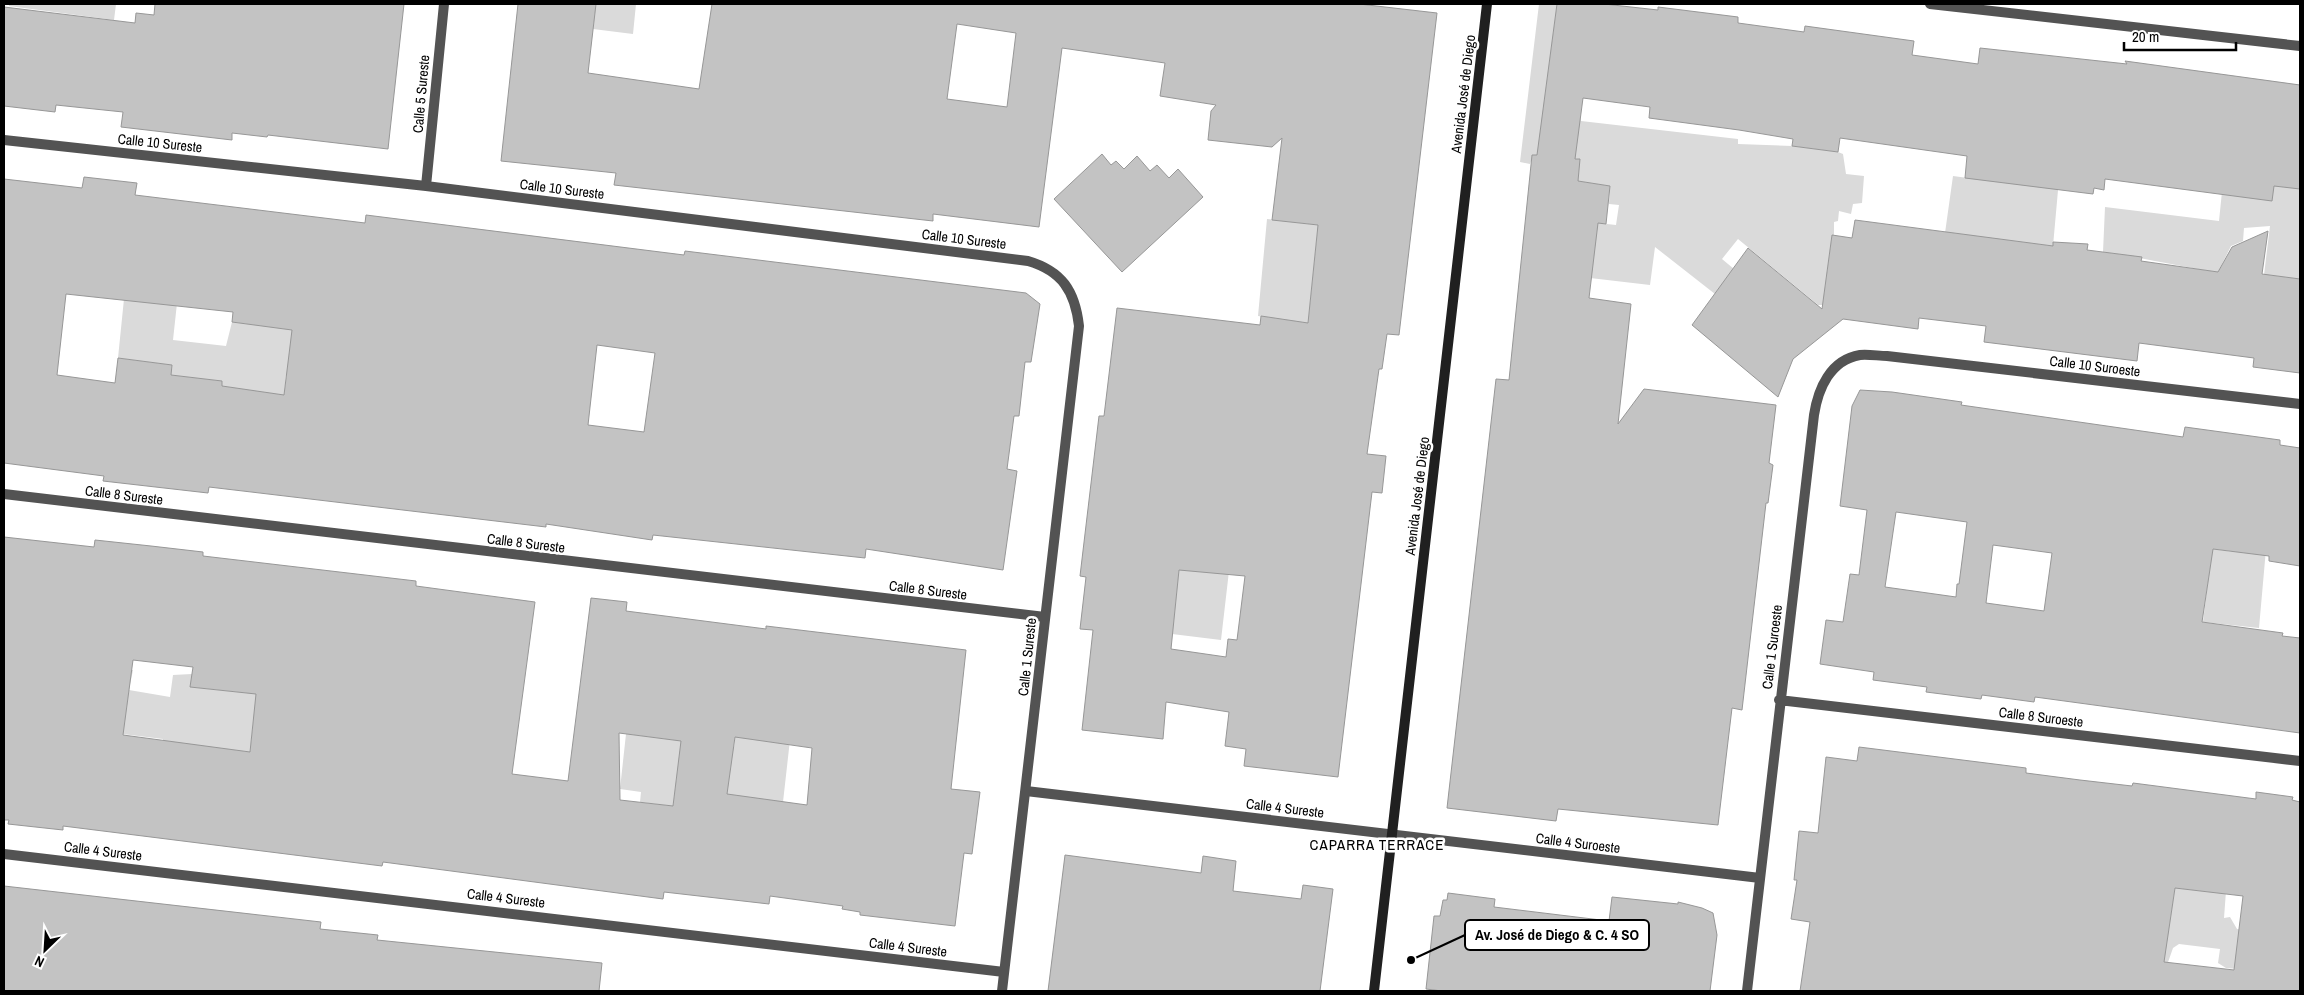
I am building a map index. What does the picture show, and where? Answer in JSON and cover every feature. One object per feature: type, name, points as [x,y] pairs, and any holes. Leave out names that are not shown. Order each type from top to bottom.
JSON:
[{"type":"main road","name":"Avenida José de Diego","points":[[1374,991],[1487,4]]},
{"type":"street","name":"Calle 5 Sureste","points":[[426,186],[444,4]]},
{"type":"street","points":[[1930,4],[2300,46]]},
{"type":"street","name":"Calle 10 Sureste","points":[[4,140],[426,186],[1028,261],[1044,266],[1061,279],[1070,291],[1077,306],[1079,326]]},
{"type":"street","name":"Calle 1 Sureste","points":[[1002,991],[1079,326]]},
{"type":"street","name":"Calle 1 Suroeste","points":[[1747,991],[1779,700],[1814,416],[1820,388],[1828,374],[1841,363],[1860,355],[1887,356]]},
{"type":"street","name":"Calle 10 Suroeste","points":[[1887,356],[2300,404]]},
{"type":"street","name":"Calle 8 Sureste","points":[[4,494],[1045,617]]},
{"type":"street","name":"Calle 8 Suroeste","points":[[1779,700],[2300,761]]},
{"type":"street","name":"Calle 4 Sureste","points":[[1026,791],[1392,834]]},
{"type":"street","name":"Calle 4 Suroeste","points":[[1392,834],[1760,878]]},
{"type":"street","name":"Calle 4 Sureste","points":[[4,854],[1004,972]]},
{"type":"shaded area","points":[[9,4],[116,4],[114,20],[9,6]]},
{"type":"shaded area","points":[[596,4],[636,4],[633,34],[593,29]]},
{"type":"shaded area","points":[[1539,4],[1557,4],[1543,112],[1580,117],[1581,121],[1738,139],[1738,144],[1792,146],[1838,152],[1843,154],[1846,174],[1864,176],[1862,203],[1853,204],[1851,214],[1839,211],[1838,221],[1834,222],[1834,235],[1832,235],[1823,305],[1818,305],[1738,239],[1722,259],[1734,269],[1715,294],[1655,247],[1650,285],[1573,276],[1598,223],[1616,225],[1619,205],[1609,204],[1610,186],[1578,181],[1579,159],[1533,155],[1530,164],[1520,162]]},
{"type":"shaded area","points":[[2060,168],[2053,246],[1945,233],[1953,176],[2005,183]]},
{"type":"shaded area","points":[[2224,172],[2300,189],[2300,279],[2264,275],[2270,226],[2244,228],[2243,241],[2231,246],[2218,272],[2103,252],[2105,207],[2219,221]]},
{"type":"shaded area","points":[[1267,219],[1357,230],[1355,238],[1317,234],[1308,323],[1258,316]]},
{"type":"shaded area","points":[[125,289],[178,294],[173,340],[226,346],[232,322],[334,335],[286,375],[284,395],[220,400],[222,381],[171,375],[172,365],[118,358]]},
{"type":"shaded area","points":[[2235,546],[2266,549],[2259,628],[2203,622],[2212,549],[2234,552]]},
{"type":"shaded area","points":[[1179,570],[1229,571],[1221,640],[1172,634]]},
{"type":"shaded area","points":[[81,664],[133,670],[129,690],[170,697],[173,675],[192,674],[190,687],[237,692],[293,690],[253,722],[250,752],[234,750],[160,770],[163,739],[74,728],[126,710],[129,691]]},
{"type":"shaded area","points":[[738,716],[792,722],[783,802],[742,809],[677,775],[673,806],[640,802],[641,792],[620,789],[626,734],[734,747]]},
{"type":"shaded area","points":[[2175,888],[2210,892],[2226,891],[2224,918],[2230,917],[2237,929],[2300,940],[2300,970],[2294,974],[2226,968],[2218,963],[2220,949],[2179,944],[2173,948],[2166,968],[2119,922],[2169,928]]},
{"type":"building","points":[[155,4],[404,4],[388,149],[268,135],[267,137],[232,133],[232,140],[121,127],[123,112],[56,105],[55,112],[4,106],[4,7],[135,23],[136,13],[154,15]]},
{"type":"building","points":[[518,4],[596,4],[588,73],[699,89],[712,4],[1359,4],[1437,13],[1399,335],[1387,334],[1382,369],[1379,369],[1367,454],[1386,456],[1382,493],[1372,492],[1338,777],[1244,766],[1246,749],[1225,746],[1229,712],[1166,702],[1163,739],[1082,730],[1093,630],[1080,629],[1086,577],[1080,576],[1099,416],[1104,416],[1117,308],[1260,325],[1261,316],[1308,323],[1318,225],[1272,220],[1282,138],[1272,147],[1208,140],[1211,111],[1216,105],[1160,96],[1165,63],[1062,48],[1039,227],[933,214],[933,221],[614,185],[616,173],[501,161]],"holes":[[[957,24],[1016,33],[1007,107],[947,99]],[[1179,570],[1245,576],[1237,640],[1228,639],[1226,657],[1171,649]]]},
{"type":"building","points":[[1557,4],[1604,4],[1658,10],[1658,7],[1738,17],[1738,23],[1804,32],[1805,26],[1914,41],[1912,55],[1978,64],[1980,48],[2127,64],[2125,61],[2300,85],[2300,189],[2274,186],[2272,201],[2105,179],[2104,190],[2094,188],[2093,194],[1965,178],[1967,156],[1840,138],[1838,152],[1792,146],[1793,139],[1649,118],[1650,107],[1583,98],[1575,159],[1580,159],[1578,181],[1610,186],[1606,224],[1598,223],[1589,298],[1631,304],[1618,424],[1644,389],[1776,405],[1769,463],[1773,465],[1768,503],[1766,503],[1742,710],[1732,708],[1718,825],[1558,809],[1556,821],[1447,808],[1496,379],[1509,380],[1532,155],[1537,155]]},
{"type":"building","points":[[1102,154],[1111,165],[1116,161],[1124,169],[1137,156],[1150,171],[1157,165],[1169,178],[1178,169],[1203,197],[1122,272],[1054,199]]},
{"type":"building","points":[[84,177],[137,183],[135,195],[365,223],[366,215],[684,255],[685,251],[1026,293],[1040,304],[1031,362],[1025,362],[1019,416],[1014,416],[1007,469],[1017,471],[1003,570],[866,549],[865,558],[653,535],[652,540],[546,524],[546,527],[209,487],[208,493],[103,481],[104,476],[4,463],[4,179],[82,188]],"holes":[[[66,294],[233,312],[232,322],[292,330],[284,395],[222,386],[222,381],[171,375],[172,365],[118,358],[115,383],[57,375]],[[597,345],[655,353],[644,432],[588,425]]]},
{"type":"building","points":[[1855,220],[2053,246],[2053,242],[2088,244],[2087,250],[2142,257],[2141,261],[2218,272],[2232,247],[2268,231],[2262,274],[2300,279],[2300,373],[2253,367],[2254,358],[2139,343],[2137,361],[1984,342],[1986,326],[1919,318],[1918,329],[1843,319],[1793,359],[1778,397],[1692,325],[1748,248],[1822,309],[1832,235],[1852,238]]},
{"type":"building","points":[[1860,390],[1892,392],[1962,402],[1961,405],[2183,437],[2185,427],[2280,440],[2280,445],[2300,448],[2300,566],[2269,561],[2269,556],[2213,549],[2202,622],[2283,633],[2282,636],[2300,638],[2300,733],[2035,697],[2034,702],[1982,695],[1981,699],[1926,692],[1927,687],[1873,680],[1874,672],[1820,664],[1826,620],[1843,622],[1850,574],[1859,575],[1867,510],[1840,506],[1852,406]],"holes":[[[1896,512],[1967,522],[1956,597],[1885,587]],[[1993,545],[2052,553],[2044,611],[1986,603]]]},
{"type":"building","points":[[4,537],[94,547],[95,540],[203,552],[203,556],[416,581],[416,586],[535,602],[512,774],[568,781],[591,598],[627,602],[626,611],[766,629],[766,626],[966,650],[951,789],[980,792],[972,854],[964,853],[955,926],[860,915],[860,912],[842,909],[843,906],[770,896],[769,904],[664,892],[663,899],[383,862],[382,866],[63,826],[63,830],[8,824],[9,820],[4,820]],"holes":[[[133,660],[193,667],[190,687],[256,694],[250,752],[123,735]],[[619,733],[681,741],[673,806],[620,800]],[[735,737],[812,748],[807,805],[727,794]]]},
{"type":"building","points":[[1859,747],[2026,768],[2026,773],[2132,786],[2133,783],[2256,799],[2256,792],[2293,797],[2292,800],[2300,802],[2300,991],[1800,991],[1810,922],[1791,919],[1797,880],[1794,880],[1799,831],[1818,833],[1826,757],[1857,761]],"holes":[[[2175,888],[2243,896],[2234,970],[2164,962]]]},
{"type":"building","points":[[1065,855],[1201,873],[1203,856],[1236,861],[1233,891],[1301,899],[1303,885],[1333,889],[1320,991],[1048,991]]},
{"type":"building","points":[[4,886],[321,922],[320,929],[378,935],[377,940],[602,963],[599,991],[4,991]]},
{"type":"building","points":[[1448,893],[1495,899],[1494,907],[1609,921],[1612,897],[1678,904],[1678,902],[1702,908],[1713,913],[1717,935],[1710,991],[1442,991],[1426,989],[1434,916],[1440,916],[1443,900],[1447,900]]},
{"type":"place","name":"Av. José de Diego & C. 4 SO","points":[[1411,960]]},
{"type":"district","name":"CAPARRA TERRACE","points":[[1377,845]]}]
